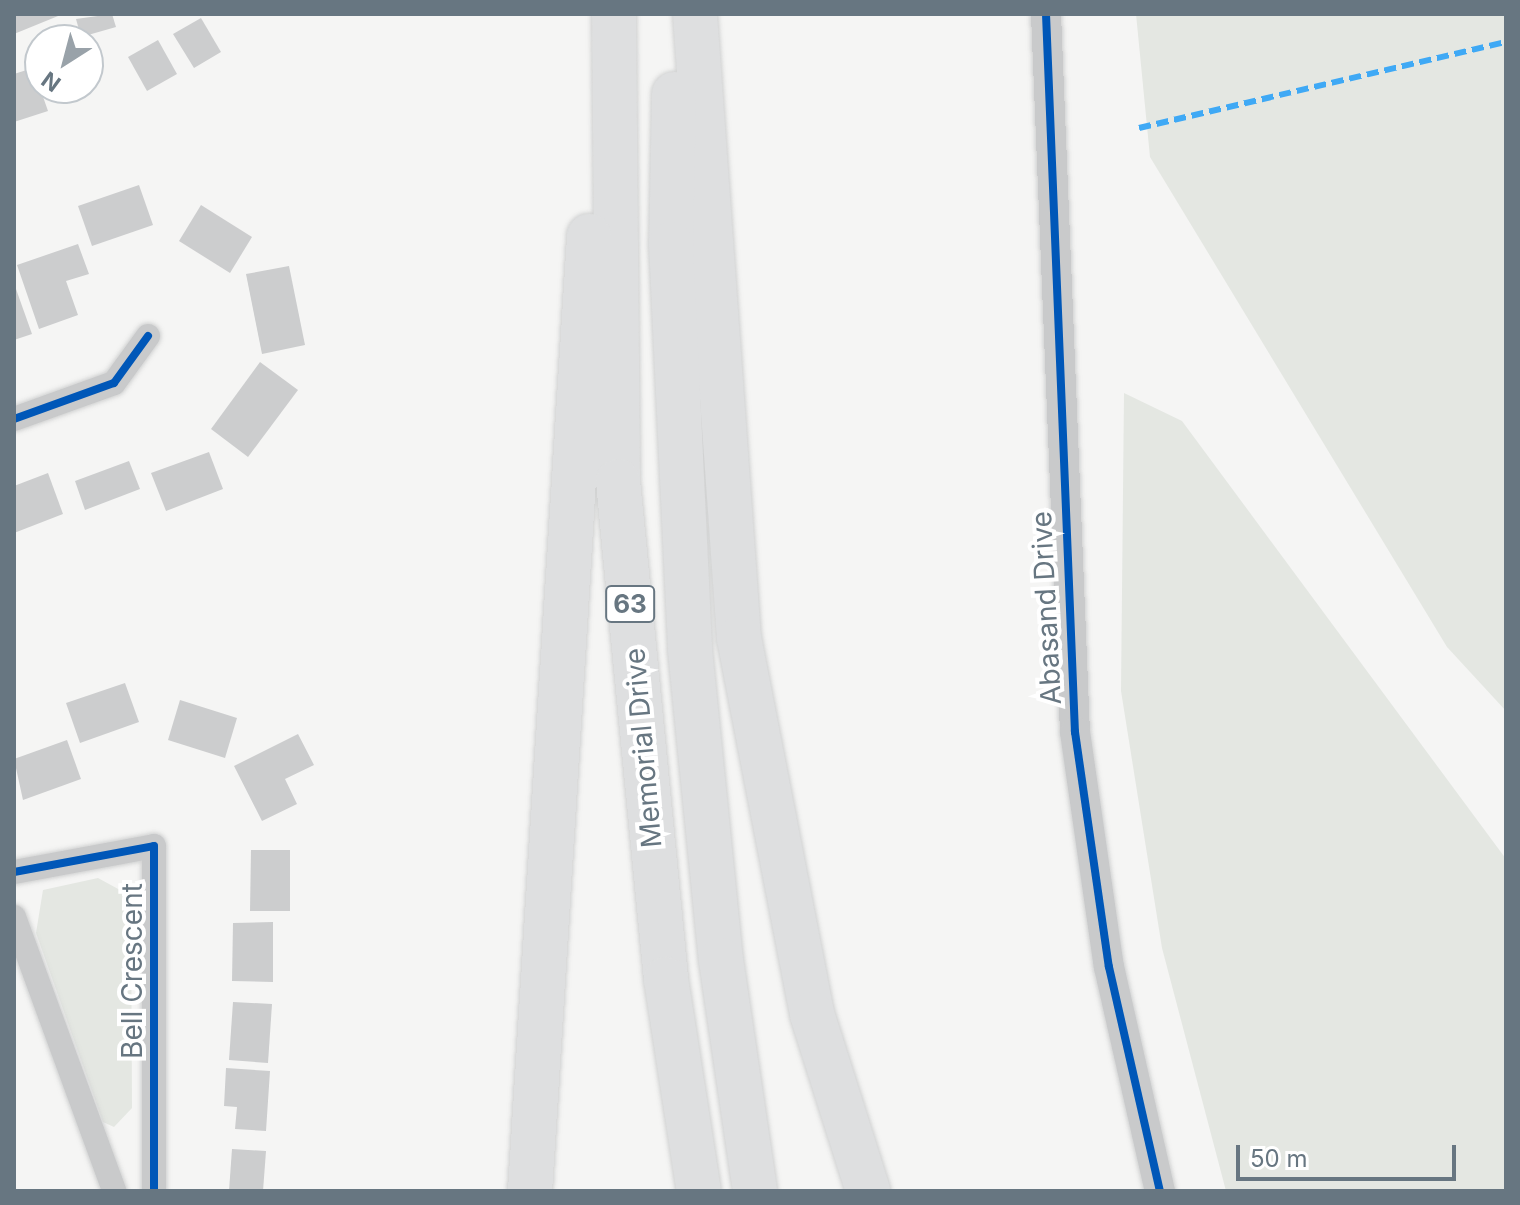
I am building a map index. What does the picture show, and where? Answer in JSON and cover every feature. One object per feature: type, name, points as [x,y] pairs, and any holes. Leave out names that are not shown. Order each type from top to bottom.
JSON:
[{"type":"highway","points":[[530,1191],[604,14]]},
{"type":"highway","name":"Memorial Drive","points":[[614,14],[618,481],[666,979],[699,1191]]},
{"type":"highway","name":"Memorial Drive","points":[[675,14],[671,244],[690,650],[721,960],[755,1191]]},
{"type":"highway","points":[[695,14],[739,638],[812,1014],[868,1191]]},
{"type":"street","name":"Abasand Drive","points":[[1046,14],[1075,732],[1109,967],[1160,1191]]},
{"type":"street","points":[[14,419],[114,383],[148,336]]},
{"type":"street","name":"Bell Crescent","points":[[14,872],[154,846],[154,1191]]},
{"type":"street","points":[[14,917],[114,1191]]},
{"type":"shaded area","points":[[1136,14],[1506,14],[1506,711],[1447,647],[1150,157]]},
{"type":"shaded area","points":[[1124,393],[1182,421],[1506,859],[1506,1191],[1226,1191],[1162,948],[1121,691]]},
{"type":"shaded area","points":[[98,878],[131,896],[132,1108],[114,1127],[103,1122],[36,933],[43,890]]},
{"type":"building","points":[[14,14],[63,14],[38,24],[24,24],[24,30],[14,34]]},
{"type":"building","points":[[112,14],[116,27],[104,30],[104,24],[77,24],[76,19]]},
{"type":"building","points":[[201,18],[221,52],[194,68],[173,34]]},
{"type":"building","points":[[158,40],[177,74],[147,91],[128,57]]},
{"type":"building","points":[[24,71],[24,104],[46,104],[48,111],[14,122],[14,74]]},
{"type":"building","points":[[139,185],[153,225],[92,246],[78,206]]},
{"type":"building","points":[[201,205],[252,237],[230,273],[179,241]]},
{"type":"building","points":[[78,244],[89,274],[66,281],[78,315],[39,329],[17,265]]},
{"type":"building","points":[[289,266],[305,345],[262,354],[246,274]]},
{"type":"building","points":[[14,290],[32,334],[14,340]]},
{"type":"building","points":[[260,362],[298,390],[248,457],[211,429]]},
{"type":"building","points":[[209,452],[223,489],[166,511],[151,473]]},
{"type":"building","points":[[129,461],[140,489],[85,510],[75,481]]},
{"type":"building","points":[[48,473],[63,514],[14,533],[14,486]]},
{"type":"building","points":[[125,683],[139,722],[80,743],[66,703]]},
{"type":"building","points":[[180,700],[237,718],[225,758],[168,740]]},
{"type":"building","points":[[298,734],[314,765],[285,779],[297,804],[262,821],[234,766]]},
{"type":"building","points":[[67,740],[81,779],[23,800],[14,759]]},
{"type":"building","points":[[251,850],[290,850],[290,911],[250,911]]},
{"type":"building","points":[[273,922],[273,982],[232,981],[233,923]]},
{"type":"building","points":[[233,1002],[272,1004],[268,1063],[229,1060]]},
{"type":"building","points":[[226,1068],[270,1071],[266,1131],[235,1129],[237,1107],[224,1106]]},
{"type":"building","points":[[232,1149],[266,1151],[263,1191],[229,1191]]},
{"type":"marked path","points":[[1139,128],[1506,42]]},
{"type":"cycle path","points":[[1046,14],[1075,732],[1109,967],[1160,1191]]},
{"type":"cycle path","points":[[14,419],[114,383],[148,336]]},
{"type":"cycle path","points":[[14,872],[154,846],[154,1191]]}]
